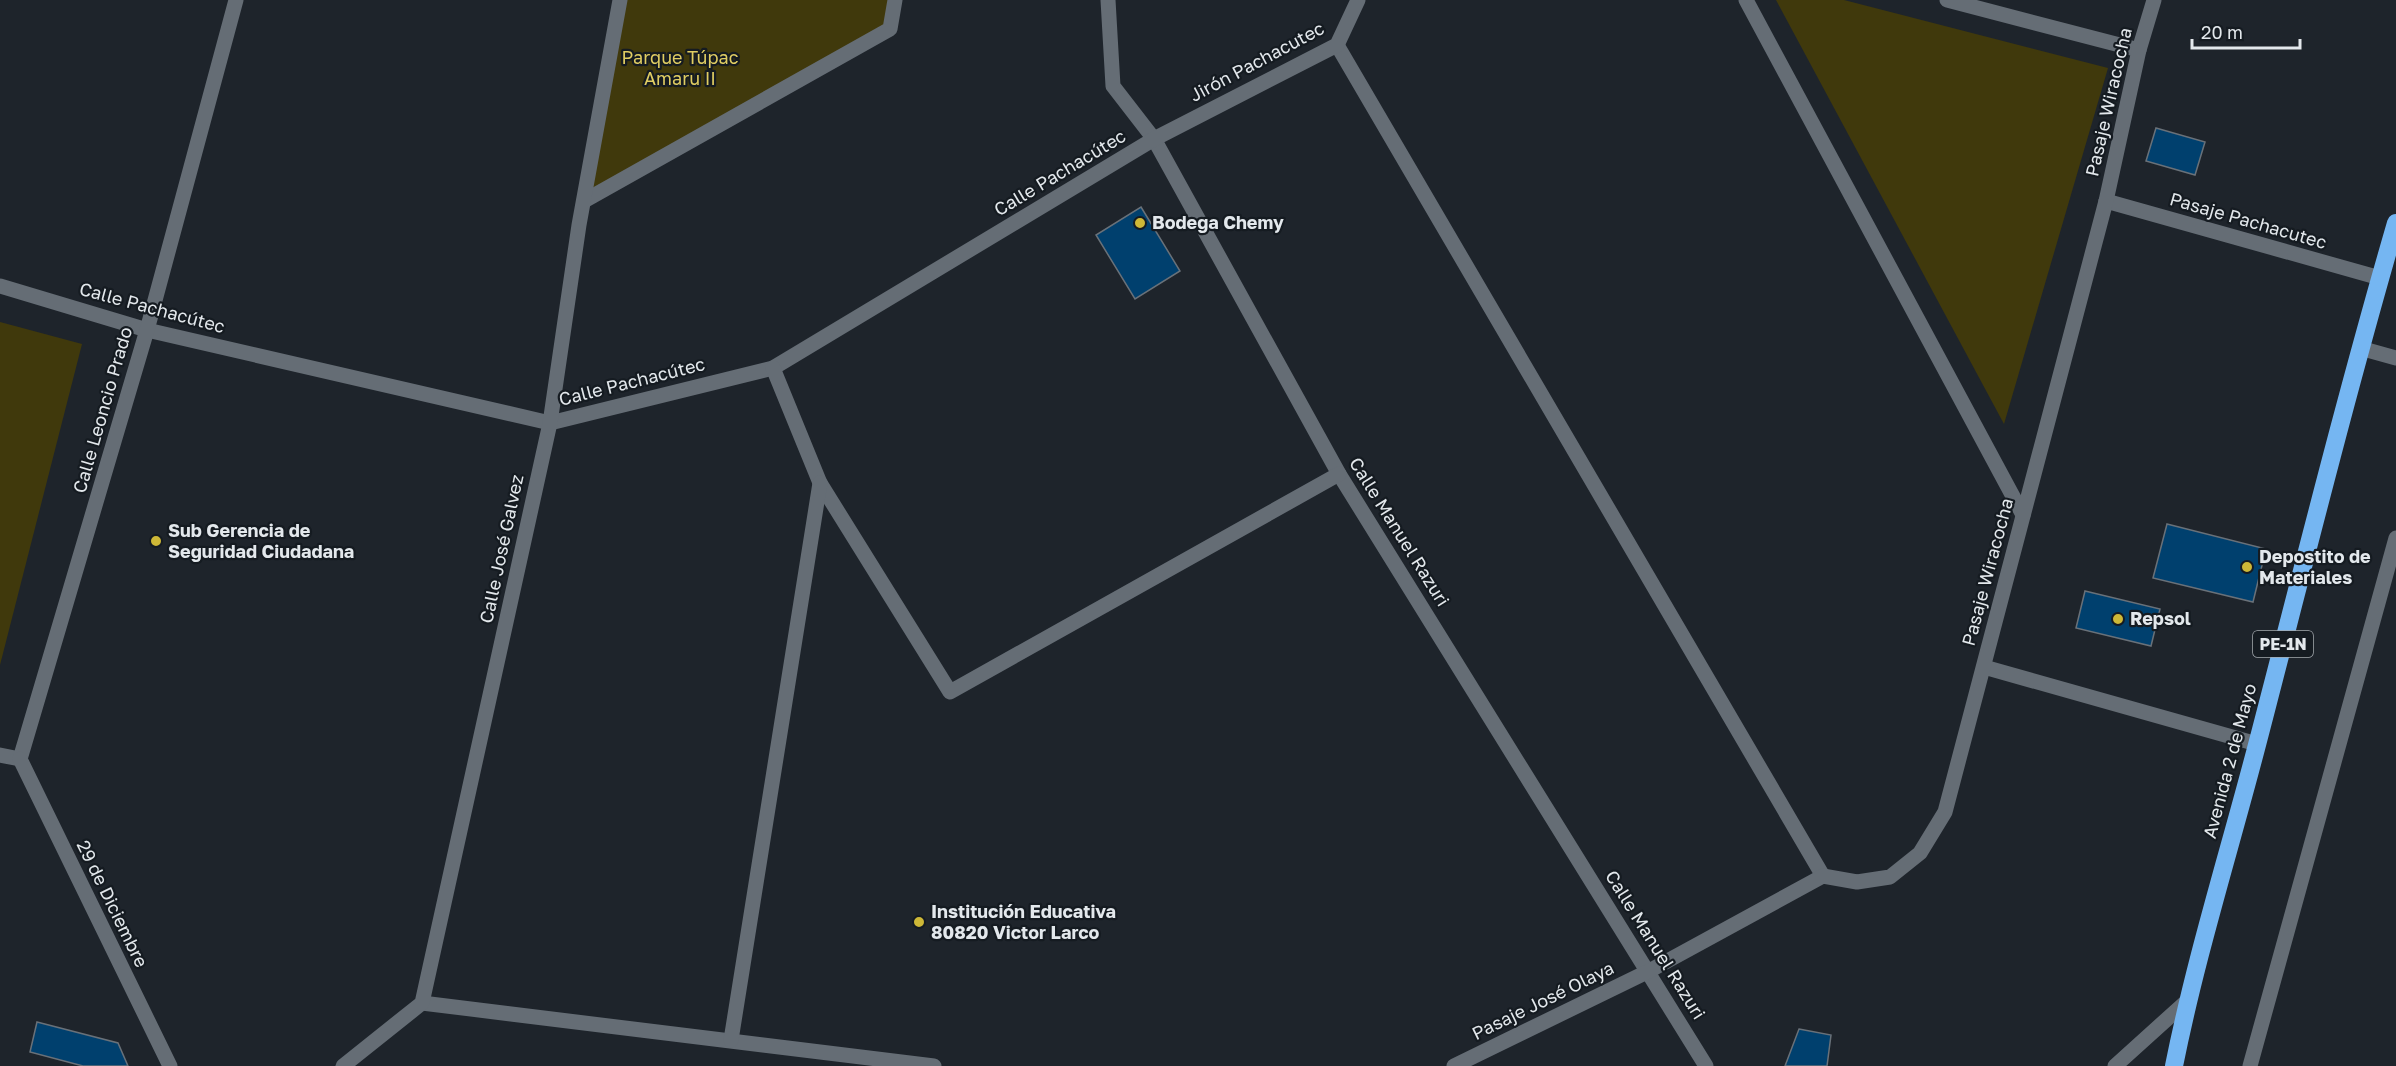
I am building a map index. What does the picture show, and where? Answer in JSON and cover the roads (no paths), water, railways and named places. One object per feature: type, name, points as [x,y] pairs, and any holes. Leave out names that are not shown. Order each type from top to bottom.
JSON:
[{"type":"highway","name":"Avenida 2 de Mayo","points":[[2174,1066],[2187,1001],[2257,744],[2360,348],[2396,223]]},
{"type":"street","name":"Calle Leoncio Prado","points":[[20,759],[147,330],[236,0]]},
{"type":"street","name":"Calle José Galvez","points":[[422,1003],[550,423],[584,201],[620,0]]},
{"type":"street","points":[[584,201],[890,29],[895,0]]},
{"type":"street","name":"Calle Manuel Razuri","points":[[1108,0],[1113,86],[1154,139],[1339,474],[1706,1066]]},
{"type":"street","name":"Jirón Pachacutec","points":[[1154,139],[1337,45],[1358,0]]},
{"type":"street","points":[[1746,0],[2023,515]]},
{"type":"street","points":[[1947,0],[2139,50]]},
{"type":"street","name":"Pasaje Wiracocha","points":[[1823,876],[1857,882],[1890,877],[1920,853],[1945,812],[2106,201],[2139,50],[2154,0]]},
{"type":"street","points":[[1337,45],[1823,876],[1649,971]]},
{"type":"street","name":"Calle Pachacútec","points":[[0,286],[147,330],[550,423],[773,368],[1154,139]]},
{"type":"street","name":"Pasaje Pachacutec","points":[[2106,201],[2380,278]]},
{"type":"street","points":[[2360,348],[2396,358]]},
{"type":"street","points":[[773,368],[820,483],[951,692],[1339,474]]},
{"type":"street","points":[[731,1040],[820,483]]},
{"type":"street","points":[[2250,1066],[2396,538]]},
{"type":"street","points":[[1984,667],[2257,744]]},
{"type":"street","points":[[0,755],[20,759]]},
{"type":"street","name":"29 de Diciembre","points":[[20,759],[170,1066]]},
{"type":"street","name":"Pasaje José Olaya","points":[[1454,1066],[1649,971]]},
{"type":"street","points":[[2115,1066],[2187,1001]]},
{"type":"street","points":[[342,1066],[422,1003],[934,1066]]},
{"type":"place","name":"Bodega Chemy","points":[[1140,223]]},
{"type":"place","name":"Sub Gerencia de Seguridad Ciudadana","points":[[156,541]]},
{"type":"place","name":"Depostito de Materiales","points":[[2247,567]]},
{"type":"place","name":"Repsol","points":[[2118,619]]},
{"type":"place","name":"Institución Educativa 80820 Victor Larco","points":[[919,922]]},
{"type":"park label","name":"Parque Túpac Amaru II","points":[[680,68]]}]
